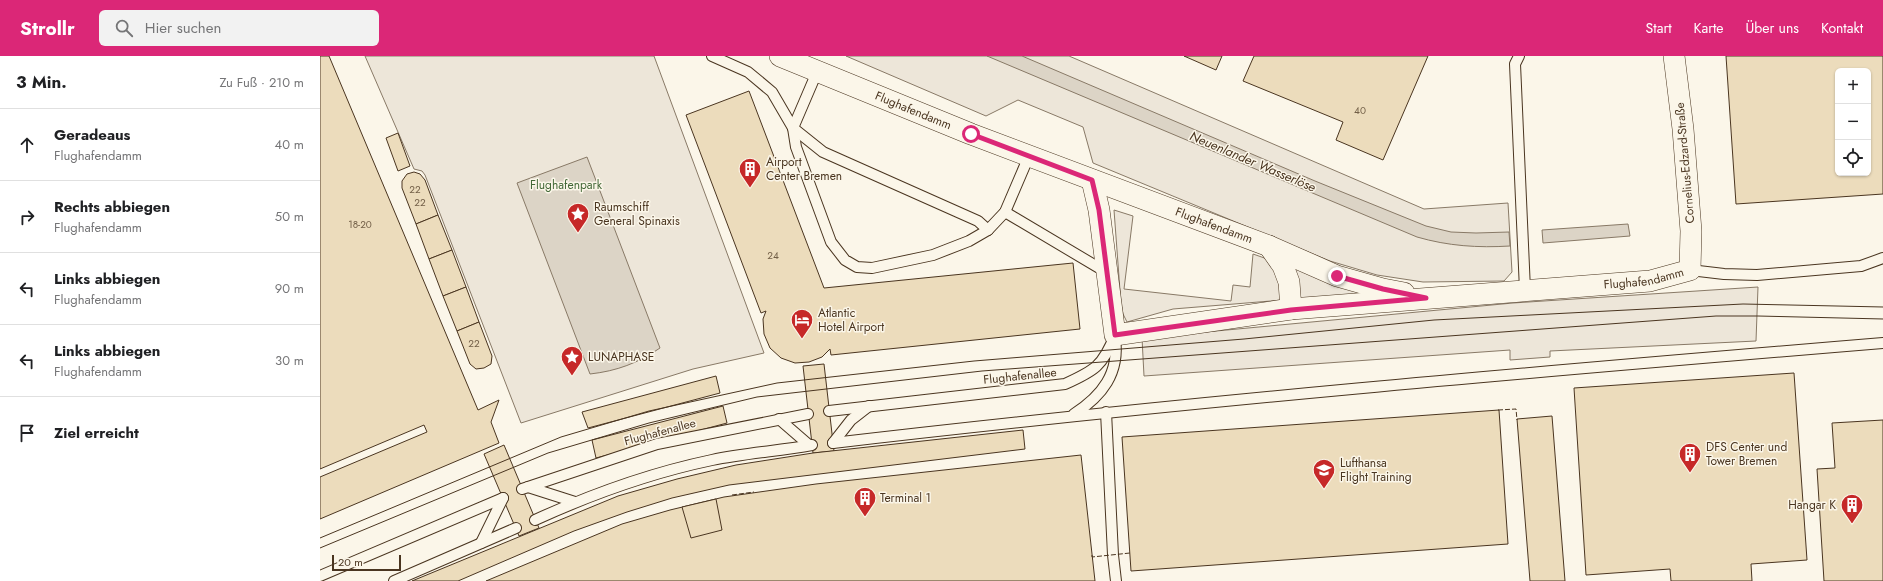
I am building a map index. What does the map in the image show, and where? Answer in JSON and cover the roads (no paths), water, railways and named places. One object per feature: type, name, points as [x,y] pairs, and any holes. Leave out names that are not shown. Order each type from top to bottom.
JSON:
[{"type":"street","name":"Flughafendamm","points":[[780,56],[1028,156],[1269,246],[1337,276],[1383,289],[1426,298]]},
{"type":"street","name":"Cornelius-Edzard-Straße","points":[[1674,56],[1683,129],[1691,231],[1690,270]]},
{"type":"street","points":[[1092,180],[1099,210],[1115,335]]},
{"type":"street","name":"Flughafendamm","points":[[1269,246],[1283,266],[1289,282],[1291,310]]},
{"type":"street","name":"Flughafendamm","points":[[1115,335],[1291,310],[1650,281],[1690,270]]},
{"type":"lane","points":[[712,56],[748,72],[772,92],[793,128],[822,152],[978,221],[988,230]]},
{"type":"lane","points":[[1519,56],[1515,64],[1525,290]]},
{"type":"lane","points":[[817,72],[793,128],[796,147],[831,242],[845,260],[857,267],[872,268],[933,255],[969,241],[988,230],[1005,212],[1028,156]]},
{"type":"lane","points":[[1005,212],[1106,272]]},
{"type":"lane","name":"Flughafendamm","points":[[1690,270],[1724,274],[1757,275],[1861,266],[1883,258]]},
{"type":"lane","points":[[1072,416],[1094,400],[1111,379],[1116,362],[1117,349],[1115,335]]},
{"type":"lane","name":"Flughafenallee","points":[[830,411],[1065,384],[1088,373],[1102,362],[1115,335]]},
{"type":"lane","points":[[869,406],[850,420],[833,443],[1106,412],[1514,373],[1883,343]]},
{"type":"lane","points":[[1106,412],[1112,555],[1116,581]]},
{"type":"lane","name":"Flughafenallee","points":[[575,502],[525,488],[657,444],[808,414]]},
{"type":"lane","points":[[535,520],[575,502],[647,476],[712,460],[810,445],[779,419]]},
{"type":"lane","points":[[320,576],[503,498],[481,543]]},
{"type":"lane","points":[[394,581],[516,528]]},
{"type":"water","name":"Neuenlander Wasserlöse","points":[[987,56],[1022,56],[1315,181],[1426,226],[1451,232],[1509,232],[1510,246],[1463,246],[1417,237]]},
{"type":"water","points":[[587,157],[660,348],[627,366],[590,374],[517,183]]},
{"type":"water","points":[[1628,224],[1630,236],[1543,243],[1542,230]]},
{"type":"tram line","points":[[320,538],[561,437],[649,411],[777,383],[974,361],[1244,339],[1434,320],[1743,304],[1883,307]]},
{"type":"tram line","points":[[320,548],[548,453],[649,423],[757,397],[982,371],[1716,316],[1883,319]]},
{"type":"place","name":"Airport Center Bremen","points":[[750,188]]},
{"type":"place","name":"Raumschiff General Spinaxis","points":[[578,234]]},
{"type":"place","name":"Atlantic Hotel Airport","points":[[802,340]]},
{"type":"place","name":"LUNAPHASE","points":[[572,376]]},
{"type":"place","name":"DFS Center und Tower Bremen","points":[[1690,474]]},
{"type":"place","name":"Lufthansa Flight Training","points":[[1324,490]]},
{"type":"place","name":"Terminal 1","points":[[865,518]]},
{"type":"place","name":"Hangar K","points":[[1852,524]]},
{"type":"park label","name":"Flughafenpark","points":[[566,185]]}]
